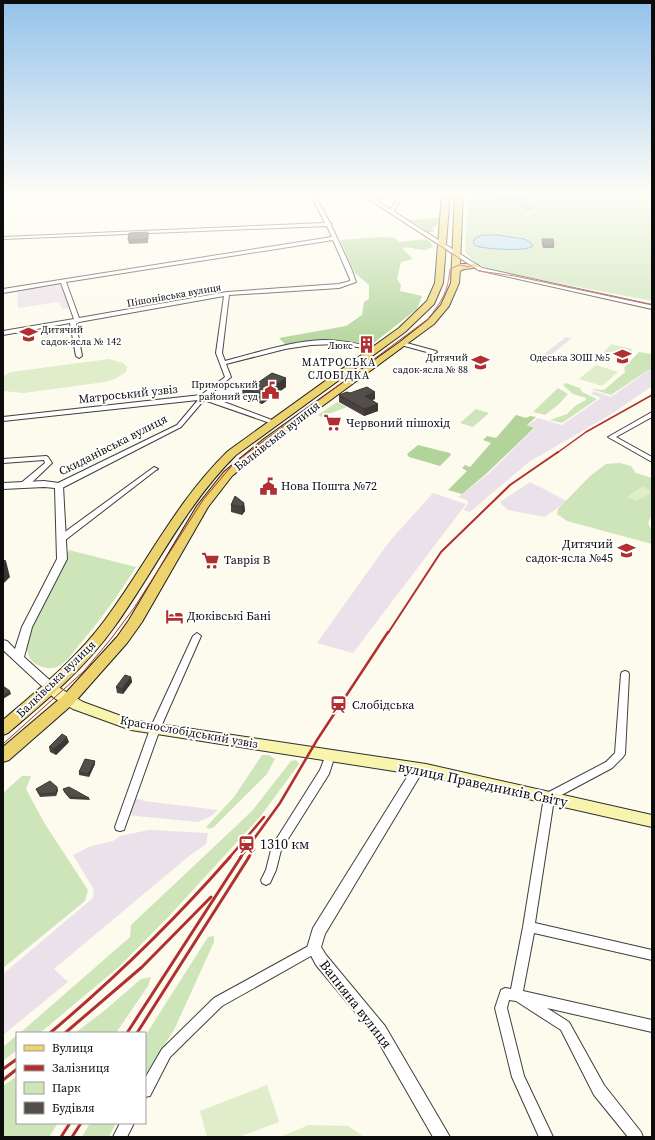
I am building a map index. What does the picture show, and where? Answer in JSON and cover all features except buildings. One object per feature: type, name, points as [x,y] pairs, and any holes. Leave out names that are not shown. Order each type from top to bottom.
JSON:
[{"type":"main road","name":"Балківська вулиця","points":[[3,729],[77,662],[110,624],[185,508],[206,480],[232,453],[407,326],[422,312],[431,302],[439,283],[441,246]]},
{"type":"main road","name":"Балківська вулиця","points":[[3,756],[68,700],[112,652],[136,622],[203,506],[228,474],[268,441],[403,344],[431,322],[445,306],[455,283],[457,246]]},
{"type":"main road","points":[[455,270],[464,265],[475,266]]},
{"type":"main road","name":"Краснослобідський узвіз","points":[[50,687],[68,700],[106,717],[131,724],[155,729],[317,753]]},
{"type":"main road","name":"вулиця Праведників Світу","points":[[317,753],[418,769],[652,821]]},
{"type":"street","points":[[3,291],[283,246]]},
{"type":"street","name":"Пішонівська вулиця","points":[[3,333],[227,294],[349,284],[353,282],[353,279],[339,246]]},
{"type":"street","points":[[443,246],[475,266],[488,272],[652,307]]},
{"type":"street","points":[[62,281],[77,320],[73,323],[79,356]]},
{"type":"street","points":[[227,294],[219,353],[223,363],[298,345],[322,342],[355,344],[376,348]]},
{"type":"street","points":[[403,344],[434,352]]},
{"type":"street","name":"Скиданівська вулиця","points":[[18,658],[27,627],[62,559],[60,486],[179,426],[203,397],[228,377],[223,363]]},
{"type":"street","name":"Матроський узвіз","points":[[3,419],[203,397],[275,423]]},
{"type":"street","points":[[652,414],[611,437],[652,460]]},
{"type":"street","points":[[3,461],[38,457],[46,458],[48,463],[24,485]]},
{"type":"street","points":[[61,539],[154,469]]},
{"type":"street","points":[[3,486],[44,484],[60,486]]},
{"type":"street","points":[[120,827],[155,729],[197,636]]},
{"type":"street","points":[[3,644],[50,687]]},
{"type":"street","points":[[516,995],[529,927],[549,797],[609,765],[620,754],[625,674]]},
{"type":"street","points":[[266,880],[276,849],[325,770],[317,753]]},
{"type":"street","name":"Вапняна вулиця","points":[[418,769],[316,936],[314,948],[321,960],[380,1031],[442,1137]]},
{"type":"street","points":[[529,927],[652,955]]},
{"type":"street","points":[[146,1089],[166,1053],[218,1002],[314,948]]},
{"type":"street","points":[[546,1137],[518,1077],[501,1008],[505,994],[516,995],[652,1026]]},
{"type":"street","points":[[516,995],[565,1026],[599,1090],[636,1137]]},
{"type":"street","points":[[120,1137],[126,1124]]},
{"type":"shaded area","points":[[62,281],[72,307],[62,309],[59,302],[18,308],[17,290]]},
{"type":"shaded area","points":[[566,337],[572,338],[542,362],[536,360]]},
{"type":"shaded area","points":[[652,370],[652,386],[613,413],[529,462],[470,512],[463,510],[468,504],[467,500],[458,497],[488,474],[535,428],[528,425],[538,418],[562,425],[601,398],[591,394],[594,391],[611,397],[646,372]]},
{"type":"shaded area","points":[[530,482],[567,501],[545,517],[508,510],[501,504],[500,502]]},
{"type":"shaded area","points":[[433,493],[466,504],[353,653],[317,643],[389,542]]},
{"type":"shaded area","points":[[133,797],[144,801],[218,810],[211,816],[198,822],[126,815]]},
{"type":"shaded area","points":[[149,830],[208,833],[206,844],[189,856],[54,969],[68,982],[3,1035],[3,974],[93,898],[94,890],[73,855],[91,846],[113,841],[120,836]]},
{"type":"green space","points":[[343,246],[433,246],[426,250],[406,247],[402,248],[413,259],[401,262],[397,279],[401,285],[400,291],[422,296],[417,309],[371,345],[329,341],[287,346],[279,338],[346,326],[362,315],[364,302],[369,299],[369,285],[355,273]]},
{"type":"green space","points":[[465,246],[652,246],[652,301],[490,270],[473,260],[465,251]]},
{"type":"green space","points":[[611,344],[633,349],[626,358],[603,353]]},
{"type":"green space","points":[[639,352],[652,354],[652,369],[645,372],[611,395],[591,389],[604,390],[625,372],[624,368]]},
{"type":"green space","points":[[109,359],[123,363],[127,367],[126,372],[115,379],[105,382],[24,393],[3,391],[3,376],[11,372]]},
{"type":"green space","points":[[596,365],[618,372],[602,386],[579,379]]},
{"type":"green space","points":[[566,383],[580,388],[582,392],[597,399],[562,423],[550,420],[567,414],[575,406],[586,400],[586,398],[573,394],[563,385]]},
{"type":"green space","points":[[558,388],[568,394],[559,404],[545,415],[533,412]]},
{"type":"green space","points":[[337,402],[347,407],[321,417],[318,415]]},
{"type":"green space","points":[[476,409],[489,413],[473,427],[460,423]]},
{"type":"green space","points":[[516,415],[526,418],[530,416],[536,417],[527,425],[534,428],[487,473],[462,494],[448,490],[467,471],[462,468],[465,465],[470,467],[491,443],[483,440],[487,436],[496,438]]},
{"type":"green space","points":[[418,445],[450,453],[451,455],[440,466],[409,457],[407,454]]},
{"type":"green space","points":[[620,463],[631,466],[636,473],[652,478],[652,515],[648,523],[652,531],[652,544],[567,521],[557,514],[558,509],[590,476],[606,464]]},
{"type":"green space","points":[[643,486],[652,492],[637,501],[627,497]]},
{"type":"green space","points":[[69,550],[136,567],[88,635],[68,659],[56,667],[44,667],[36,664],[29,657],[27,636],[29,627]]},
{"type":"green space","points":[[262,755],[269,755],[275,759],[267,774],[214,827],[210,829],[206,827],[234,797]]},
{"type":"green space","points":[[296,760],[299,764],[260,817],[170,915],[120,966],[41,1032],[21,1032],[130,937],[131,925],[252,811],[291,761]]},
{"type":"green space","points":[[22,776],[31,776],[26,789],[45,824],[88,890],[85,901],[3,968],[3,793]]},
{"type":"green space","points":[[214,936],[214,942],[174,1030],[146,1073],[146,1034],[208,937]]},
{"type":"green space","points":[[151,977],[148,986],[117,1032],[76,1032],[104,1011],[141,979]]},
{"type":"green space","points":[[16,1036],[16,1051],[3,1061],[3,1047]]},
{"type":"green space","points":[[16,1077],[16,1124],[57,1124],[49,1137],[3,1137],[3,1086]]},
{"type":"green space","points":[[267,1085],[279,1122],[239,1137],[207,1137],[200,1111]]},
{"type":"green space","points":[[89,1124],[116,1124],[109,1137],[82,1137]]},
{"type":"green space","points":[[309,1125],[348,1126],[364,1137],[280,1137]]},
{"type":"water","points":[[477,246],[533,246],[522,249],[496,249]]},
{"type":"tram line","points":[[441,246],[479,271],[515,276],[652,305]]},
{"type":"tram line","points":[[3,744],[84,671],[110,640],[134,608],[203,500],[234,463],[428,319],[444,296],[448,284],[450,269],[459,265],[470,267]]},
{"type":"railway","points":[[557,453],[586,432],[652,395]]},
{"type":"railway","points":[[388,633],[441,552],[510,485],[558,452]]},
{"type":"railway","points":[[240,858],[280,803],[317,740],[388,632]]},
{"type":"railway","points":[[229,858],[264,817]]},
{"type":"railway","points":[[248,858],[254,849]]},
{"type":"railway","points":[[51,1032],[143,949],[209,881],[230,857]]},
{"type":"railway","points":[[128,1032],[241,857]]},
{"type":"railway","points":[[138,1032],[249,857]]},
{"type":"railway","points":[[66,1032],[142,967],[211,897]]},
{"type":"railway","points":[[3,1069],[16,1060]]},
{"type":"railway","points":[[3,1080],[16,1070]]},
{"type":"railway","points":[[61,1137],[69,1124]]},
{"type":"railway","points":[[72,1137],[80,1124]]},
{"type":"place","name":"Дитячий садок-ясла № 142","points":[[28,335]]},
{"type":"place","name":"Люкс","points":[[366,345]]},
{"type":"place","name":"Одеська ЗОШ №5","points":[[623,357]]},
{"type":"place","name":"Дитячий садок-ясла № 88","points":[[481,363]]},
{"type":"place","name":"Приморський районий суд","points":[[271,390]]},
{"type":"place","name":"Червоний пішохід","points":[[333,423]]},
{"type":"place","name":"Нова Пошта №72","points":[[268,486]]},
{"type":"place","name":"Дитячий садок-ясла №45","points":[[626,551]]},
{"type":"place","name":"Таврія В","points":[[211,560]]},
{"type":"place","name":"Дюківські Бані","points":[[174,616]]},
{"type":"place","name":"Слобідська","points":[[339,705]]},
{"type":"place","name":"1310 км","points":[[247,844]]},
{"type":"district","name":"МАТРОСЬКА СЛОБІДКА","points":[[339,368]]}]
